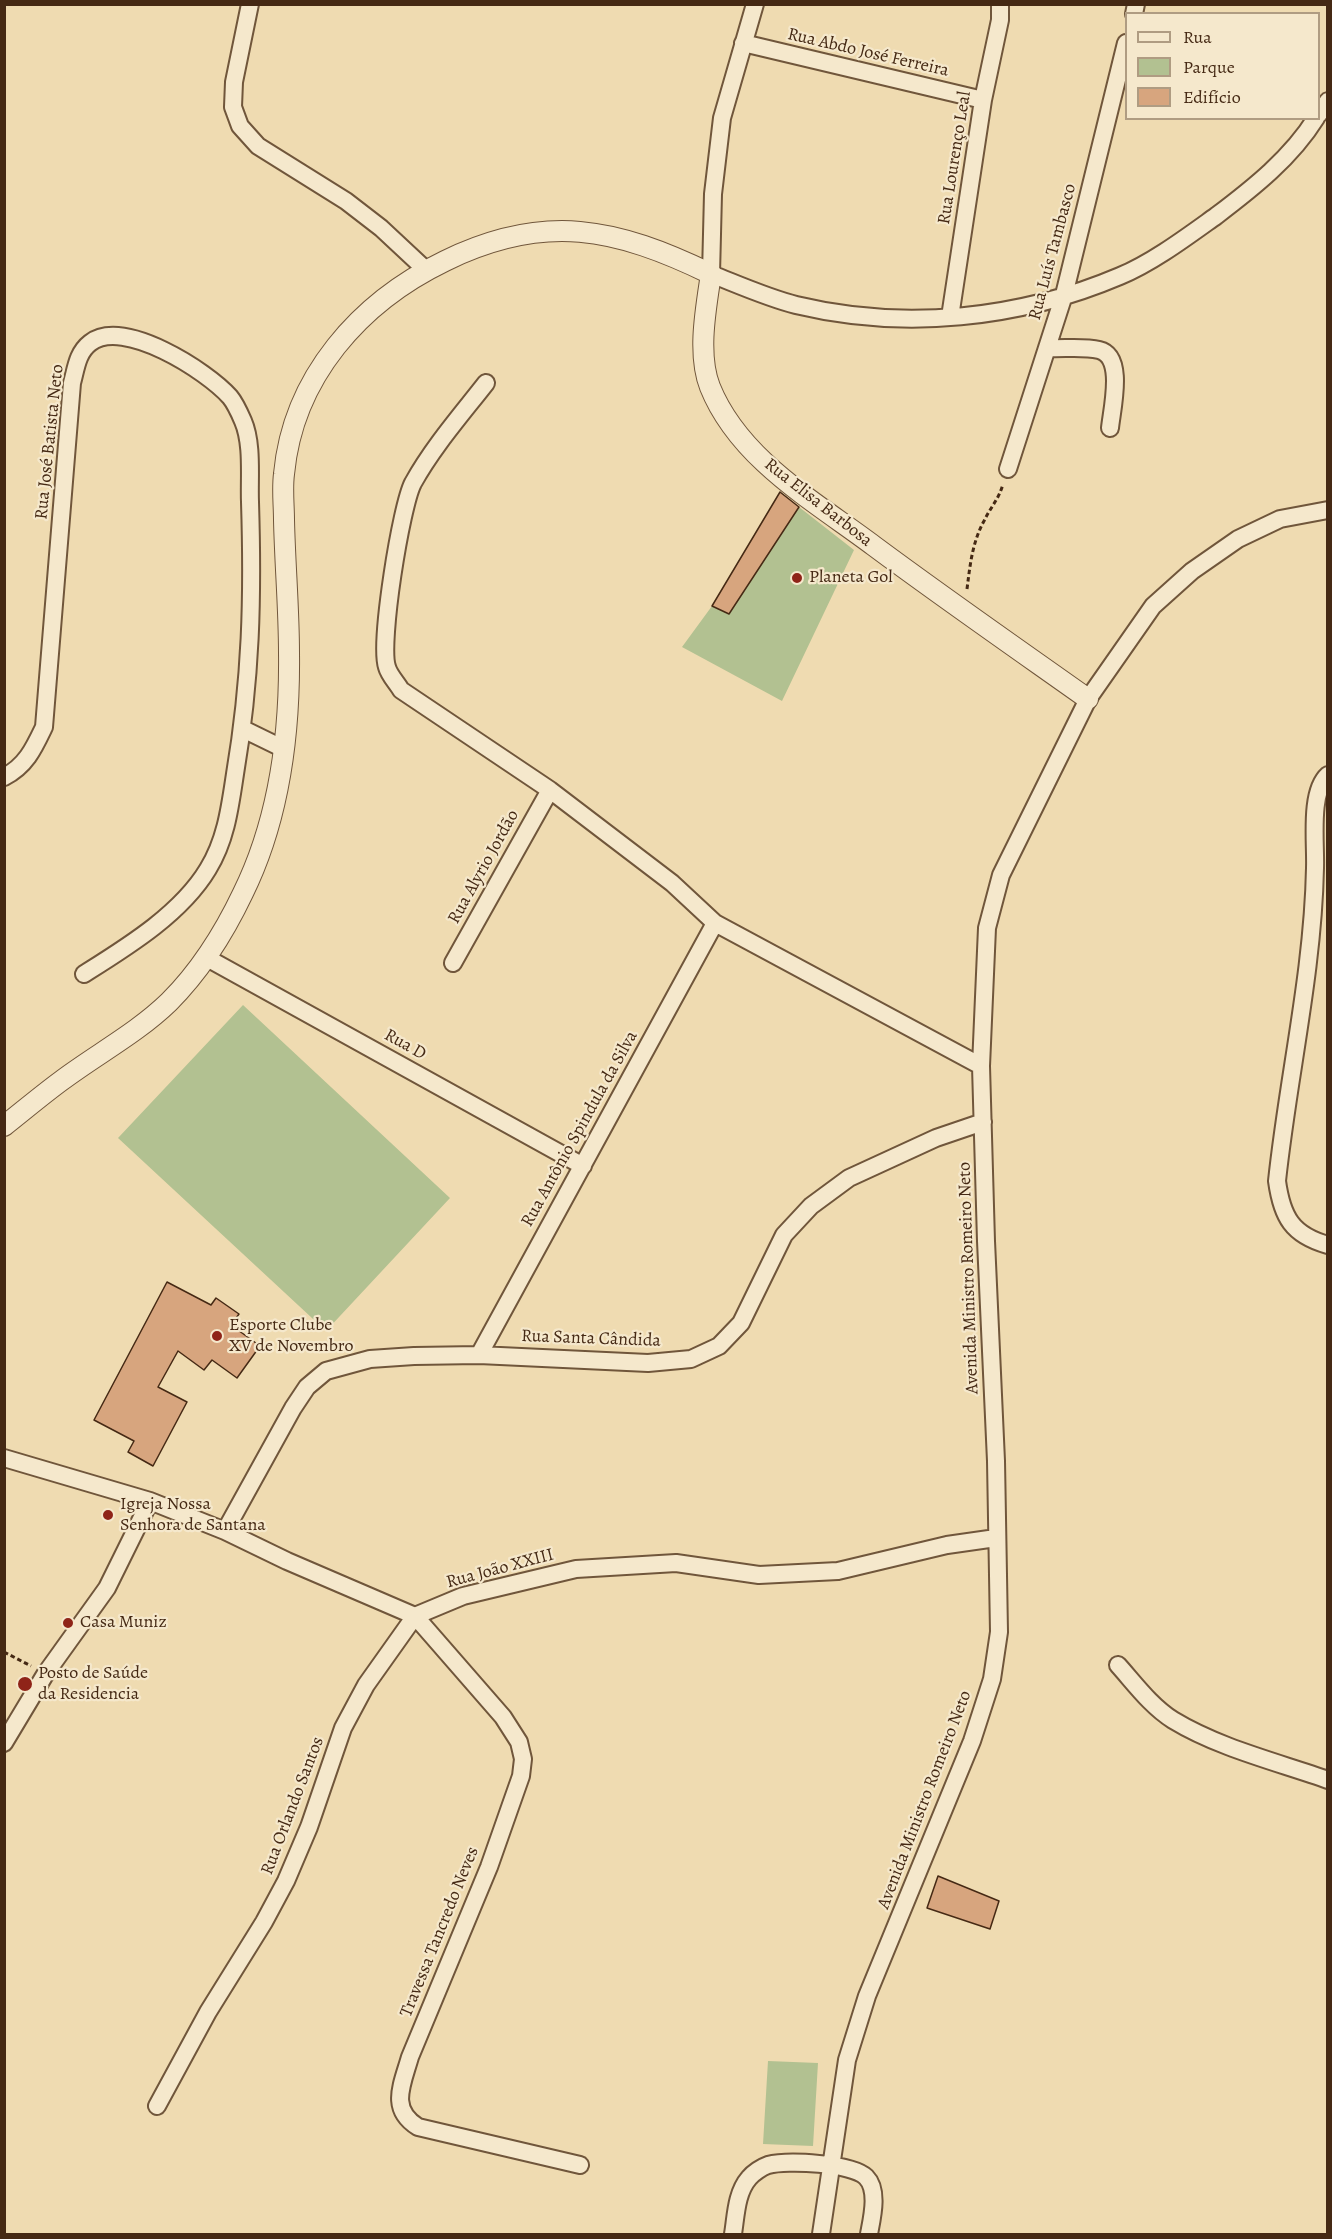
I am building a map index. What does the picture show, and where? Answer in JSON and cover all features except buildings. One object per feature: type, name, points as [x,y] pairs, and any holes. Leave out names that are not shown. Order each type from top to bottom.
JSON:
[{"type":"street","points":[[250,4],[234,82],[233,107],[240,126],[258,147],[346,201],[372,221],[426,270]]},
{"type":"street","name":"Rua Elisa Barbosa","points":[[755,4],[722,118],[713,195],[711,274],[702,331],[709,385],[735,432],[776,473],[964,612],[1088,699]]},
{"type":"street","name":"Rua Lourenço Leal","points":[[950,318],[983,100],[1000,20],[1000,4]]},
{"type":"street","name":"Rua Abdo José Ferreira","points":[[743,43],[983,100]]},
{"type":"street","name":"Rua Luís Tambasco","points":[[1008,469],[1064,295],[1125,47]]},
{"type":"street","points":[[4,1126],[62,1080],[117,1043],[168,1002],[207,958],[244,892],[268,828],[284,749],[289,653],[284,473],[299,409],[327,355],[360,318],[426,270],[459,254],[503,239],[550,231],[601,232],[661,250],[711,274],[795,305],[882,319],[950,318],[1017,310],[1122,276],[1194,232],[1261,182],[1314,120]]},
{"type":"street","name":"Rua José Batista Neto","points":[[4,777],[15,771],[31,754],[44,727],[72,383],[79,356],[91,342],[109,335],[130,337],[174,356],[230,398],[244,423],[248,447],[252,588],[250,667],[243,729],[226,831],[208,870],[170,914],[148,932],[84,974]]},
{"type":"street","points":[[1047,348],[1101,350],[1109,356],[1116,368],[1110,428]]},
{"type":"street","points":[[486,383],[440,443],[412,485],[400,530],[386,638],[387,667],[401,690],[550,790],[672,883],[716,922],[981,1066]]},
{"type":"street","name":"Avenida Ministro Romeiro Neto","points":[[821,2235],[847,2060],[867,1996],[972,1741],[992,1679],[999,1632],[996,1461],[981,1066],[987,928],[1000,875],[1088,699],[1153,606],[1192,571],[1238,539],[1280,519],[1328,510]]},
{"type":"street","points":[[243,729],[284,749]]},
{"type":"street","points":[[1328,775],[1321,781],[1316,797],[1315,886],[1303,1011],[1277,1182],[1280,1204],[1289,1222],[1307,1239],[1328,1245]]},
{"type":"street","name":"Rua Alyrio Jordão","points":[[453,963],[550,790]]},
{"type":"street","name":"Rua Antônio Spindula da Silva","points":[[479,1354],[716,922]]},
{"type":"street","name":"Rua D","points":[[207,958],[583,1166]]},
{"type":"street","name":"Rua Santa Cândida","points":[[225,1531],[293,1408],[307,1387],[326,1371],[370,1359],[479,1354],[648,1363],[691,1359],[719,1346],[741,1323],[784,1235],[811,1206],[849,1178],[936,1138],[983,1122]]},
{"type":"street","points":[[4,1458],[150,1501],[225,1531],[287,1562],[415,1616]]},
{"type":"street","points":[[4,1743],[46,1673],[107,1588],[150,1501]]},
{"type":"street","name":"Rua João XXIII","points":[[415,1616],[463,1596],[576,1569],[676,1563],[759,1575],[838,1571],[947,1545],[996,1538]]},
{"type":"street","name":"Rua Orlando Santos","points":[[157,2106],[208,2012],[264,1922],[286,1881],[309,1827],[343,1728],[366,1685],[415,1616]]},
{"type":"street","name":"Travessa Tancredo Neves","points":[[415,1616],[503,1717],[519,1742],[523,1759],[521,1776],[489,1867],[411,2057],[402,2086],[400,2108],[405,2119],[418,2127],[580,2164]]},
{"type":"street","points":[[1118,1665],[1150,1701],[1173,1719],[1207,1736],[1328,1780]]},
{"type":"street","points":[[733,2235],[740,2194],[749,2178],[766,2165],[789,2162],[852,2168],[866,2177],[873,2188],[869,2235]]},
{"type":"path","points":[[964,612],[973,546],[984,520],[1000,497],[1008,469]]},
{"type":"path","points":[[4,1652],[46,1673]]},
{"type":"green space","name":"Planeta Gol","points":[[799,507],[854,550],[782,701],[682,647],[712,606],[729,614]]},
{"type":"green space","points":[[243,1005],[450,1198],[326,1331],[118,1138]]},
{"type":"green space","points":[[768,2061],[818,2063],[813,2146],[763,2144]]},
{"type":"place","name":"Planeta Gol","points":[[797,578]]},
{"type":"place","name":"Esporte Clube XV de Novembro","points":[[217,1336]]},
{"type":"place","name":"Igreja Nossa Senhora de Santana","points":[[108,1515]]},
{"type":"place","name":"Casa Muniz","points":[[68,1623]]},
{"type":"place","name":"Posto de Saúde da Residencia","points":[[25,1684]]}]
